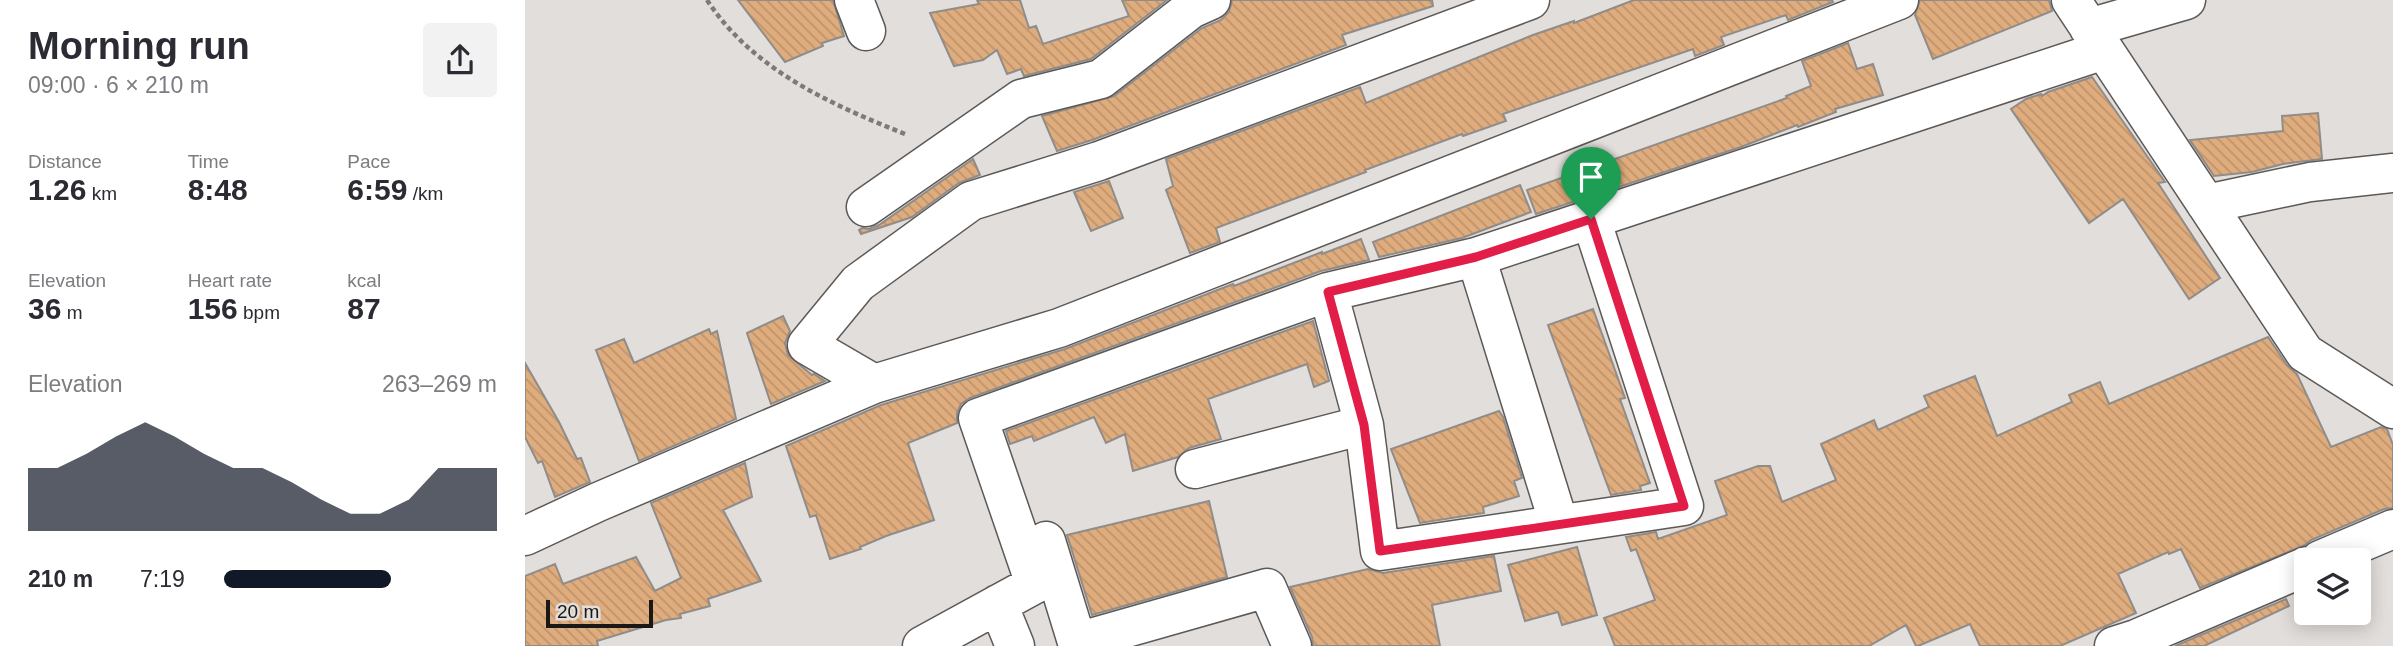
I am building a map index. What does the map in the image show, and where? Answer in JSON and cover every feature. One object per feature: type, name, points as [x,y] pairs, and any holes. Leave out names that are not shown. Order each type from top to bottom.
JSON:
[{"type":"street","points":[[866,206],[1021,99],[1101,79],[1191,9],[1211,0]]},
{"type":"street","points":[[874,384],[807,345],[858,283],[971,201],[1099,160],[1530,0]]},
{"type":"street","points":[[525,536],[874,384],[1059,328],[1899,0]]},
{"type":"street","points":[[922,646],[1035,584],[978,418],[1328,292],[1476,257],[1591,219],[2088,26],[2186,0]]},
{"type":"street","points":[[2088,26],[2305,353],[2393,409]]},
{"type":"street","points":[[2206,204],[2310,182],[2393,173]]},
{"type":"street","points":[[1328,292],[1364,425],[1380,551],[1684,506],[1591,219]]},
{"type":"street","points":[[1476,257],[1559,524]]},
{"type":"street","points":[[1195,469],[1364,425]]},
{"type":"street","points":[[1015,522],[1037,513],[1077,642],[1267,588],[1292,646]]},
{"type":"street","points":[[2347,548],[2393,528]]},
{"type":"street","points":[[2114,646],[2160,638],[2294,572]]},
{"type":"street","points":[[998,604],[1015,646]]},
{"type":"path","points":[[707,0],[721,21],[775,71],[842,109],[915,138]]},
{"type":"building","points":[[738,0],[833,0],[844,36],[822,43],[823,46],[785,62]]},
{"type":"building","points":[[977,0],[1020,0],[1029,28],[1036,26],[1043,44],[1129,16],[1122,0],[1167,0],[1091,59],[1024,76],[1021,69],[1007,74],[997,50],[983,60],[954,66],[930,13],[979,4]]},
{"type":"building","points":[[1232,0],[1432,0],[1433,6],[1342,35],[1346,45],[1057,151],[1042,116],[1114,96],[1202,28],[1221,20],[1229,12]]},
{"type":"building","points":[[1634,0],[1833,2],[1788,20],[1786,15],[1721,37],[1724,45],[1695,56],[1693,49],[1503,114],[1506,121],[1463,136],[1462,134],[1216,228],[1220,242],[1190,253],[1166,190],[1173,186],[1166,159],[1360,87],[1366,103],[1533,35]]},
{"type":"building","points":[[1920,0],[2049,0],[2052,11],[1933,59],[1915,15]]},
{"type":"building","points":[[1848,43],[1857,69],[1873,64],[1883,95],[1835,109],[1836,112],[1741,147],[1536,214],[1527,190],[1787,98],[1786,96],[1811,86],[1802,61]]},
{"type":"building","points":[[2092,77],[2165,182],[2158,183],[2220,278],[2189,299],[2123,199],[2089,223],[2011,109],[2026,99],[2041,94],[2042,96]]},
{"type":"building","points":[[2318,113],[2322,159],[2214,176],[2190,140],[2283,131],[2282,116]]},
{"type":"building","points":[[973,159],[980,175],[959,183],[912,217],[861,234],[859,230],[879,225]]},
{"type":"building","points":[[1109,181],[1123,218],[1091,231],[1074,192]]},
{"type":"building","points":[[1520,185],[1531,212],[1462,238],[1379,257],[1373,242]]},
{"type":"building","points":[[1361,239],[1369,260],[1321,271],[970,398],[961,404],[957,423],[908,443],[934,520],[830,559],[816,515],[810,517],[786,446],[881,405],[1065,349],[1233,284],[1234,286]]},
{"type":"building","points":[[1593,309],[1625,398],[1620,399],[1650,483],[1640,486],[1641,490],[1611,495],[1548,325]]},
{"type":"building","points":[[783,316],[790,331],[785,343],[788,355],[812,375],[825,381],[771,404],[747,333]]},
{"type":"building","points":[[1313,321],[1329,381],[1314,387],[1307,364],[1208,399],[1221,439],[1189,448],[1178,457],[1133,471],[1125,434],[1106,443],[1094,417],[1034,441],[1032,436],[1010,444],[1006,431]]},
{"type":"building","points":[[709,329],[711,334],[717,331],[736,419],[639,461],[596,350],[624,339],[634,363]]},
{"type":"building","points":[[2268,337],[2287,365],[2297,374],[2331,447],[2381,427],[2387,429],[2393,445],[2393,508],[2384,509],[2200,588],[2181,549],[2169,554],[2168,552],[2118,574],[2136,613],[2060,646],[1980,646],[1970,624],[1918,646],[1906,625],[1869,646],[1615,646],[1604,618],[1655,600],[1636,549],[1631,551],[1626,537],[1656,532],[1658,539],[1727,515],[1715,481],[1758,466],[1770,466],[1782,502],[1836,480],[1821,444],[1874,420],[1878,430],[1929,407],[1924,396],[1975,376],[1997,436],[2072,402],[2069,395],[2100,382],[2109,404]]},
{"type":"building","points":[[525,363],[577,459],[581,458],[590,482],[555,497],[542,461],[538,463],[525,437]]},
{"type":"building","points":[[1499,411],[1522,478],[1514,481],[1519,496],[1483,507],[1484,513],[1420,523],[1391,449]]},
{"type":"building","points":[[745,463],[752,497],[723,510],[761,581],[708,599],[710,606],[680,614],[681,618],[597,641],[598,646],[525,646],[525,576],[555,564],[563,584],[636,557],[655,591],[681,578],[651,503]]},
{"type":"building","points":[[1209,501],[1227,577],[1092,615],[1067,535]]},
{"type":"building","points":[[1577,547],[1597,615],[1562,625],[1558,612],[1525,621],[1508,565]]},
{"type":"building","points":[[1494,556],[1501,591],[1432,605],[1440,646],[1313,646],[1312,637],[1290,587],[1368,569],[1383,573]]},
{"type":"building","points":[[2286,599],[2289,606],[2204,646],[2175,646]]},
{"type":"route","points":[[1591,219],[1684,506],[1380,551],[1364,425],[1328,292],[1476,257],[1591,219]]}]
